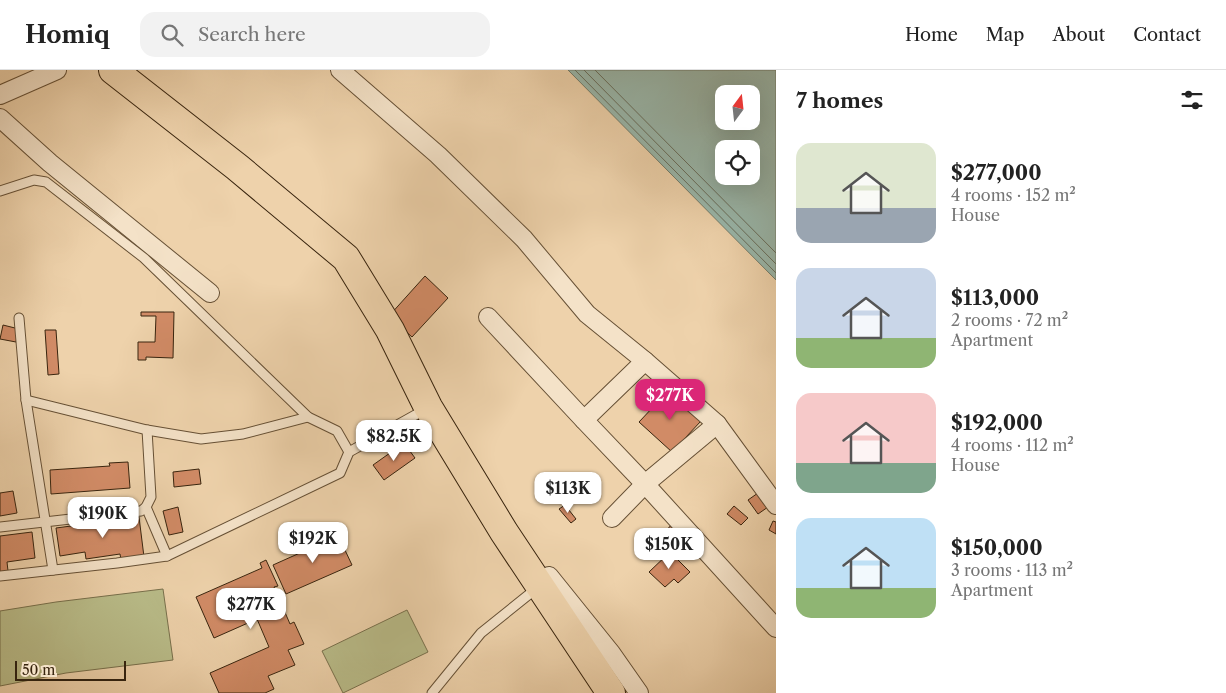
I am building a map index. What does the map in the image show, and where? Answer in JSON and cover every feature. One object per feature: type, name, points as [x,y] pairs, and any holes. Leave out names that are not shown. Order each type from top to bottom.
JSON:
[{"type":"main road","points":[[113,70],[237,167],[346,258],[390,330],[428,407],[504,532],[544,581],[611,693]]},
{"type":"street","points":[[0,95],[57,70]]},
{"type":"street","points":[[340,70],[438,155],[524,239],[587,314],[717,424],[776,505]]},
{"type":"street","points":[[0,118],[50,163],[210,293]]},
{"type":"street","points":[[488,317],[645,484],[776,628]]},
{"type":"street","points":[[584,420],[644,361]]},
{"type":"street","points":[[612,518],[645,484],[717,424]]},
{"type":"street","points":[[544,581],[611,653],[639,693]]},
{"type":"lane","points":[[0,191],[34,180],[46,182],[144,258],[308,417],[337,431],[349,452]]},
{"type":"lane","points":[[19,318],[26,400],[53,570]]},
{"type":"lane","points":[[26,400],[147,430],[201,439],[243,434],[308,417]]},
{"type":"lane","points":[[0,576],[167,556],[340,473],[349,452],[428,407]]},
{"type":"lane","points":[[0,527],[141,511],[146,507],[151,497],[147,430]]},
{"type":"lane","points":[[146,507],[167,556]]},
{"type":"lane","points":[[432,693],[481,633],[544,581]]},
{"type":"green space","points":[[163,589],[173,660],[66,673],[0,686],[0,611]]},
{"type":"green space","points":[[407,610],[428,652],[343,693],[322,651]]},
{"type":"water","points":[[568,70],[776,70],[776,280]]},
{"type":"building","points":[[425,276],[448,298],[412,337],[389,316]]},
{"type":"building","points":[[141,312],[174,312],[173,358],[146,357],[146,360],[138,360],[138,342],[155,342],[156,316],[141,316]]},
{"type":"building","points":[[3,325],[19,329],[16,342],[0,339]]},
{"type":"building","points":[[45,330],[56,330],[59,374],[48,375]]},
{"type":"building","points":[[667,389],[701,421],[672,452],[639,422],[655,405],[653,403]]},
{"type":"building","points":[[404,443],[415,458],[384,480],[373,465]]},
{"type":"building","points":[[128,462],[130,488],[51,494],[50,470],[110,466],[109,463]]},
{"type":"building","points":[[199,469],[201,484],[174,487],[173,472]]},
{"type":"building","points":[[13,491],[17,513],[0,516],[0,493]]},
{"type":"building","points":[[758,493],[768,507],[758,514],[748,500]]},
{"type":"building","points":[[565,505],[576,519],[571,523],[559,509]]},
{"type":"building","points":[[734,506],[748,518],[741,525],[727,514]]},
{"type":"building","points":[[178,507],[183,532],[169,535],[163,511]]},
{"type":"building","points":[[139,517],[144,557],[121,560],[120,554],[86,559],[85,552],[60,556],[56,528]]},
{"type":"building","points":[[773,521],[776,522],[776,534],[769,530]]},
{"type":"building","points":[[674,522],[683,531],[673,542],[663,534]]},
{"type":"building","points":[[336,531],[352,565],[286,594],[273,565],[311,548],[312,551],[326,545],[322,537]]},
{"type":"building","points":[[32,532],[35,558],[7,562],[8,571],[0,572],[0,536]]},
{"type":"building","points":[[670,552],[690,572],[678,583],[674,579],[665,587],[649,572]]},
{"type":"building","points":[[266,560],[278,586],[274,587],[290,624],[294,622],[304,644],[288,650],[295,665],[268,676],[274,689],[265,693],[219,693],[210,673],[269,647],[257,619],[214,638],[196,597],[262,568],[260,563]]}]
